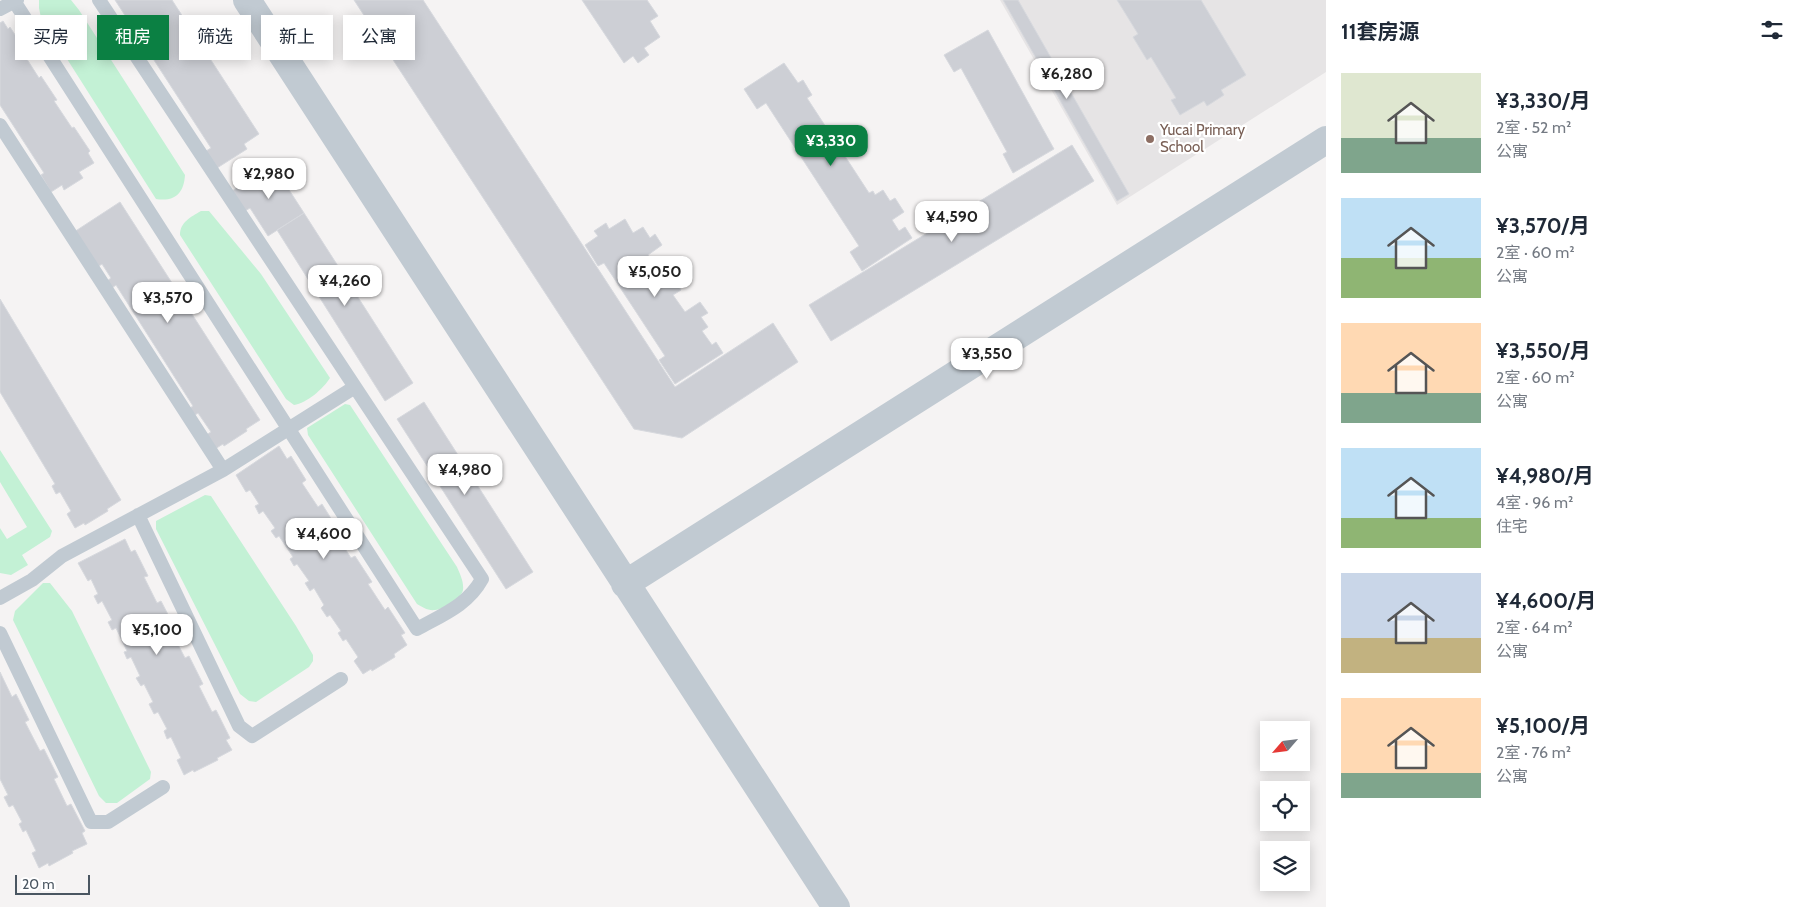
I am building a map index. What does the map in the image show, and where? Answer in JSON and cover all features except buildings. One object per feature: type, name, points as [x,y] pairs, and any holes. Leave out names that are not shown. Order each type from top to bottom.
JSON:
[{"type":"street","points":[[247,0],[836,907]]},
{"type":"street","points":[[625,584],[1326,140]]},
{"type":"lane","points":[[0,9],[15,1],[417,629],[467,600],[476,591],[482,579],[99,0]]},
{"type":"lane","points":[[0,125],[223,470]]},
{"type":"lane","points":[[0,598],[32,580],[62,556],[223,470],[355,387]]},
{"type":"lane","points":[[138,516],[239,726],[252,736],[342,679]]},
{"type":"lane","points":[[0,633],[91,822],[108,822],[164,787]]},
{"type":"shaded area","name":"Yucai Primary School","points":[[1000,0],[1326,0],[1326,72],[1117,205]]},
{"type":"green space","points":[[39,0],[71,0],[82,15],[40,15]]},
{"type":"green space","points":[[87,22],[97,38],[97,60],[111,60],[185,175],[183,187],[177,195],[163,200],[156,199],[68,60],[87,60]]},
{"type":"green space","points":[[201,211],[209,211],[261,274],[330,378],[319,391],[299,404],[294,405],[286,399],[180,235],[180,230],[184,223]]},
{"type":"green space","points":[[345,404],[350,405],[457,567],[463,590],[456,600],[447,606],[432,610],[417,604],[308,435],[307,428]]},
{"type":"green space","points":[[0,450],[52,531],[50,537],[22,555],[28,565],[11,575],[0,573],[0,528],[7,539],[27,527],[0,482]]},
{"type":"green space","points":[[205,495],[211,496],[313,655],[313,661],[309,667],[256,702],[249,701],[240,694],[156,529],[156,521]]},
{"type":"green space","points":[[43,583],[50,583],[72,611],[151,772],[150,779],[117,803],[106,803],[99,796],[13,620],[15,611]]},
{"type":"place","name":"Yucai Primary School","points":[[1150,139]]}]
